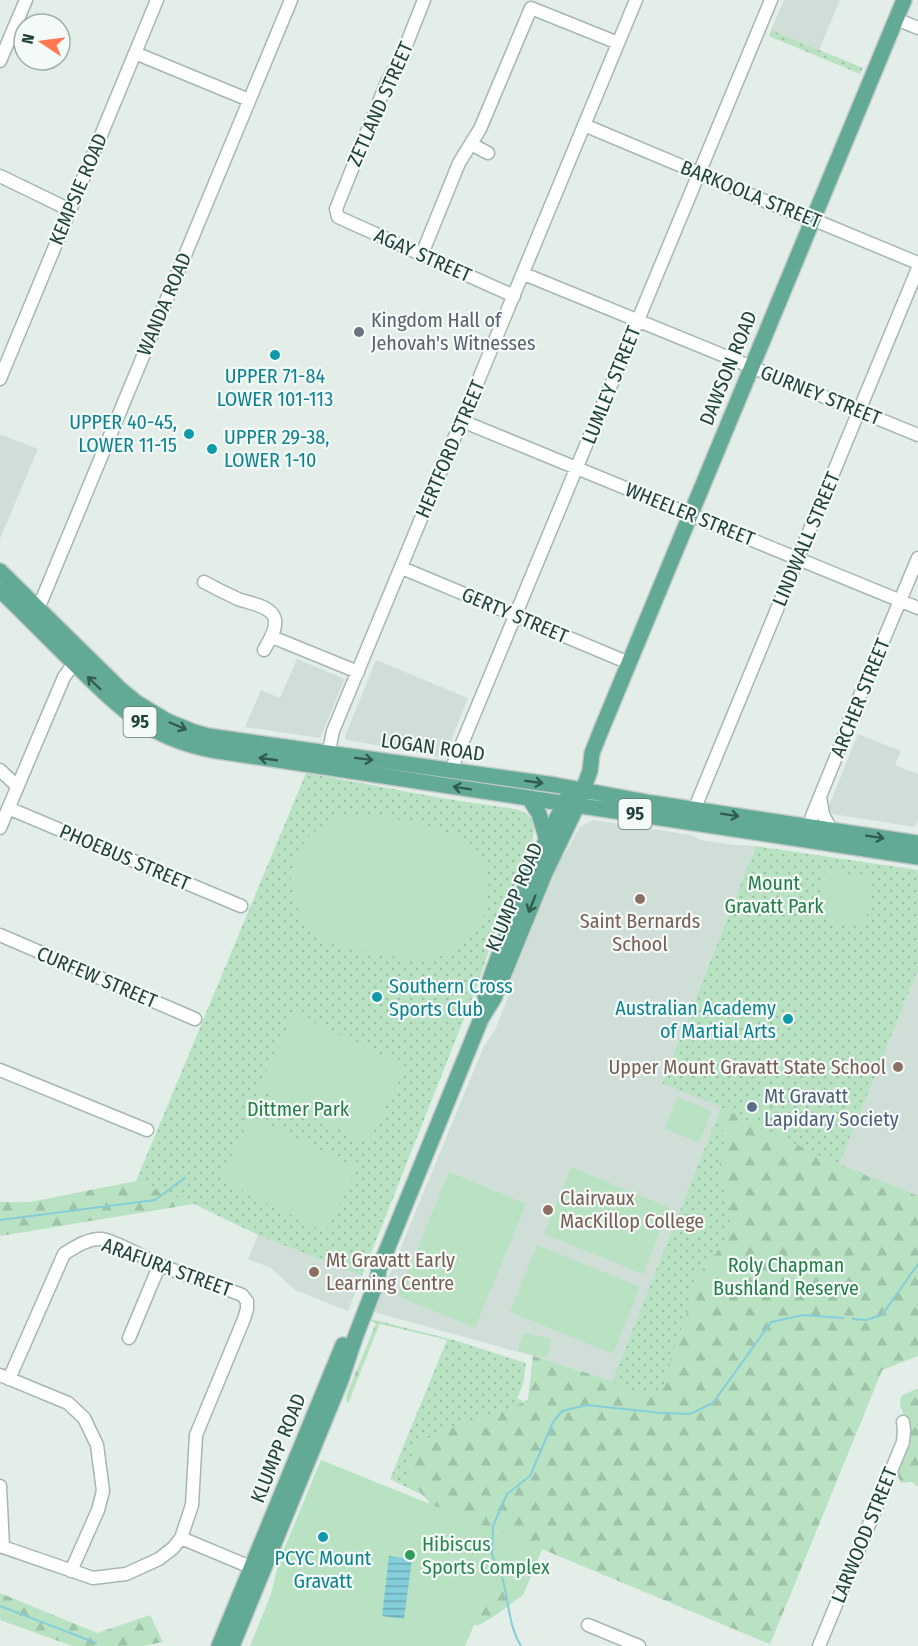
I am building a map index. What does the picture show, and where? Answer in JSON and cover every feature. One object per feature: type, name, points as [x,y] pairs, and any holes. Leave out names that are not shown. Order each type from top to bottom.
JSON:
[{"type":"main road","name":"DAWSON ROAD","points":[[577,790],[590,771],[592,753],[904,0]]},
{"type":"main road","name":"LOGAN ROAD","points":[[0,571],[38,609],[127,713],[169,738],[183,743],[211,750],[451,770],[694,810],[918,857]]},
{"type":"main road","name":"LOGAN ROAD","points":[[0,590],[78,658]]},
{"type":"main road","name":"LOGAN ROAD","points":[[327,760],[571,805],[808,834],[832,831],[918,843]]},
{"type":"main road","name":"KLUMPP ROAD","points":[[219,1646],[257,1569],[342,1380],[377,1281],[379,1269],[481,1019],[494,998],[546,873],[577,790]]},
{"type":"main road","points":[[529,798],[539,814],[546,837]]},
{"type":"main road","name":"KLUMPP ROAD","points":[[481,1019],[485,994],[523,889],[546,837],[571,805]]},
{"type":"main road","name":"KLUMPP ROAD","points":[[232,1646],[257,1569]]},
{"type":"street","points":[[0,61],[26,0]]},
{"type":"street","name":"KEMPSIE ROAD","points":[[0,379],[157,0]]},
{"type":"street","name":"WANDA ROAD","points":[[38,609],[291,0]]},
{"type":"street","name":"ZETLAND STREET","points":[[336,209],[387,82],[424,0]]},
{"type":"street","name":"HERTFORD STREET","points":[[327,760],[333,731],[636,0]]},
{"type":"street","name":"LUMLEY STREET","points":[[451,770],[771,0]]},
{"type":"street","points":[[422,254],[459,164],[480,129],[531,8],[618,43]]},
{"type":"street","points":[[896,19],[918,28]]},
{"type":"street","points":[[135,53],[249,99]]},
{"type":"street","name":"BARKOOLA STREET","points":[[584,125],[918,263]]},
{"type":"street","points":[[471,144],[488,153]]},
{"type":"street","points":[[0,176],[70,210]]},
{"type":"street","name":"AGAY STREET","points":[[336,209],[338,217],[514,296]]},
{"type":"street","name":"LINDWALL STREET","points":[[694,810],[918,268]]},
{"type":"street","name":"GURNEY STREET","points":[[524,274],[918,435]]},
{"type":"street","name":"WHEELER STREET","points":[[462,421],[918,608]]},
{"type":"street","name":"ARCHER STREET","points":[[808,834],[812,816],[848,724],[918,558]]},
{"type":"street","name":"GERTY STREET","points":[[402,568],[629,663]]},
{"type":"street","points":[[204,582],[239,600],[267,609],[273,615],[275,621],[272,637],[264,650]]},
{"type":"street","points":[[272,637],[358,672]]},
{"type":"street","points":[[0,828],[64,677],[78,658]]},
{"type":"street","points":[[0,770],[17,786]]},
{"type":"street","points":[[820,796],[823,815],[832,831]]},
{"type":"street","name":"PHOEBUS STREET","points":[[8,808],[241,906]]},
{"type":"street","name":"CURFEW STREET","points":[[0,935],[195,1019]]},
{"type":"street","points":[[0,1070],[147,1130]]},
{"type":"street","name":"ARAFURA STREET","points":[[2,1547],[93,1578],[126,1574],[159,1559],[173,1548],[181,1538],[192,1505],[196,1436],[244,1319],[247,1301],[242,1295],[102,1239],[89,1241],[64,1254],[4,1377]]},
{"type":"street","points":[[129,1338],[160,1264]]},
{"type":"street","points":[[4,1377],[68,1403],[84,1418],[98,1445],[103,1491],[98,1510],[72,1571]]},
{"type":"street","name":"LARWOOD STREET","points":[[819,1646],[903,1442],[903,1422]]},
{"type":"street","points":[[0,1486],[2,1547]]},
{"type":"street","points":[[181,1538],[257,1569]]},
{"type":"street","points":[[588,1625],[639,1646]]},
{"type":"shaded area","points":[[784,0],[840,0],[819,50],[771,30]]},
{"type":"shaded area","points":[[0,434],[38,449],[0,539]]},
{"type":"shaded area","points":[[297,659],[345,679],[320,738],[245,727],[261,690],[280,698]]},
{"type":"shaded area","points":[[376,660],[468,698],[445,756],[441,758],[346,740],[345,736]]},
{"type":"shaded area","points":[[858,734],[901,751],[895,765],[918,774],[918,819],[915,827],[829,812],[828,808]]},
{"type":"shaded area","name":"Clairvaux MacKillop College","points":[[593,820],[691,835],[700,840],[756,846],[662,1082],[721,1107],[612,1381],[533,1356],[374,1312],[484,1046],[495,1030],[507,1000],[511,980],[559,864],[580,827]]},
{"type":"shaded area","name":"Upper Mount Gravatt State School","points":[[918,970],[918,1196],[838,1165]]},
{"type":"shaded area","name":"Mt Gravatt Early Learning Centre","points":[[258,1235],[362,1276],[348,1311],[295,1290],[271,1268],[248,1259]]},
{"type":"green space","points":[[771,30],[863,68],[860,74],[769,36]]},
{"type":"green space","name":"Dittmer Park","points":[[306,773],[515,809],[528,815],[534,829],[532,845],[495,932],[479,981],[362,1276],[258,1235],[194,1204],[136,1181]]},
{"type":"green space","points":[[350,815],[422,824],[445,832],[466,844],[481,860],[488,881],[486,907],[469,939],[451,952],[425,959],[353,950],[333,944],[318,935],[303,917],[291,888],[293,867],[301,848],[314,833],[331,822]]},
{"type":"green space","name":"Roly Chapman Bushland Reserve","points":[[756,846],[918,870],[918,970],[839,1164],[918,1196],[882,1370],[770,1644],[542,1549],[612,1381],[721,1107],[662,1083]]},
{"type":"green space","points":[[825,870],[873,879],[865,926],[817,918]]},
{"type":"green space","points":[[295,1013],[405,1067],[367,1143],[258,1089]]},
{"type":"green space","points":[[677,1097],[712,1111],[699,1143],[665,1129]]},
{"type":"green space","name":"Roly Chapman Bushland Reserve","points":[[721,1107],[834,1163],[918,1196],[918,1356],[882,1370],[770,1644],[542,1549],[523,1595],[479,1625],[459,1625],[429,1502],[407,1477],[414,1447],[443,1430],[508,1409],[528,1399],[533,1356],[612,1381],[634,1393],[657,1393],[666,1381],[673,1350],[686,1317],[694,1280],[728,1235],[731,1211],[718,1174],[724,1146]]},
{"type":"green space","points":[[251,1116],[357,1168],[325,1232],[220,1180]]},
{"type":"green space","points":[[571,1167],[670,1208],[643,1274],[544,1234]]},
{"type":"green space","points":[[449,1172],[526,1204],[475,1328],[398,1296]]},
{"type":"green space","points":[[136,1181],[194,1204],[0,1236],[0,1202],[30,1202]]},
{"type":"green space","points":[[537,1245],[640,1287],[613,1354],[510,1312]]},
{"type":"green space","points":[[371,1319],[454,1340],[526,1363],[523,1385],[517,1398],[523,1401],[424,1496],[390,1479],[447,1340],[376,1323],[370,1321]]},
{"type":"green space","points":[[376,1323],[380,1323],[348,1404],[346,1398],[348,1391]]},
{"type":"green space","points":[[523,1333],[551,1339],[547,1358],[518,1351]]},
{"type":"green space","points":[[918,1389],[918,1487],[912,1482],[901,1483],[896,1472],[900,1455],[907,1449],[909,1426],[900,1406],[901,1396]]},
{"type":"green space","name":"Hibiscus Sports Complex","points":[[321,1460],[542,1549],[523,1595],[492,1583],[465,1646],[250,1646],[271,1594],[279,1561]]},
{"type":"green space","points":[[0,1593],[97,1633],[150,1615],[163,1642],[143,1646],[72,1646],[0,1620]]},
{"type":"water","points":[[389,1556],[412,1559],[404,1619],[382,1616]]},
{"type":"waterway","points":[[0,1220],[155,1200],[185,1178]]},
{"type":"waterway","points":[[853,1319],[866,1320],[882,1315],[918,1264]]},
{"type":"waterway","points":[[497,1569],[492,1554],[493,1526],[507,1494],[530,1476],[553,1422],[562,1411],[587,1405],[690,1414],[713,1403],[771,1322],[804,1315],[843,1318]]},
{"type":"waterway","points":[[502,1577],[511,1621],[521,1646]]},
{"type":"waterway","points":[[0,1606],[96,1643]]},
{"type":"place","name":"Kingdom Hall of Jehovah's Witnesses","points":[[359,332]]},
{"type":"place","name":"UPPER 71-84 LOWER 101-113","points":[[275,355]]},
{"type":"place","name":"UPPER 40-45, LOWER 11-15","points":[[189,434]]},
{"type":"place","name":"UPPER 29-38, LOWER 1-10","points":[[212,449]]},
{"type":"place","name":"Saint Bernards School","points":[[640,899]]},
{"type":"place","name":"Southern Cross Sports Club","points":[[377,997]]},
{"type":"place","name":"Australian Academy of Martial Arts","points":[[788,1019]]},
{"type":"place","name":"Upper Mount Gravatt State School","points":[[898,1067]]},
{"type":"place","name":"Mt Gravatt Lapidary Society","points":[[752,1107]]},
{"type":"place","name":"Clairvaux MacKillop College","points":[[548,1210]]},
{"type":"place","name":"Mt Gravatt Early Learning Centre","points":[[314,1272]]},
{"type":"place","name":"PCYC Mount Gravatt","points":[[323,1537]]},
{"type":"place","name":"Hibiscus Sports Complex","points":[[410,1555]]},
{"type":"park label","name":"Mount Gravatt Park","points":[[774,894]]}]
